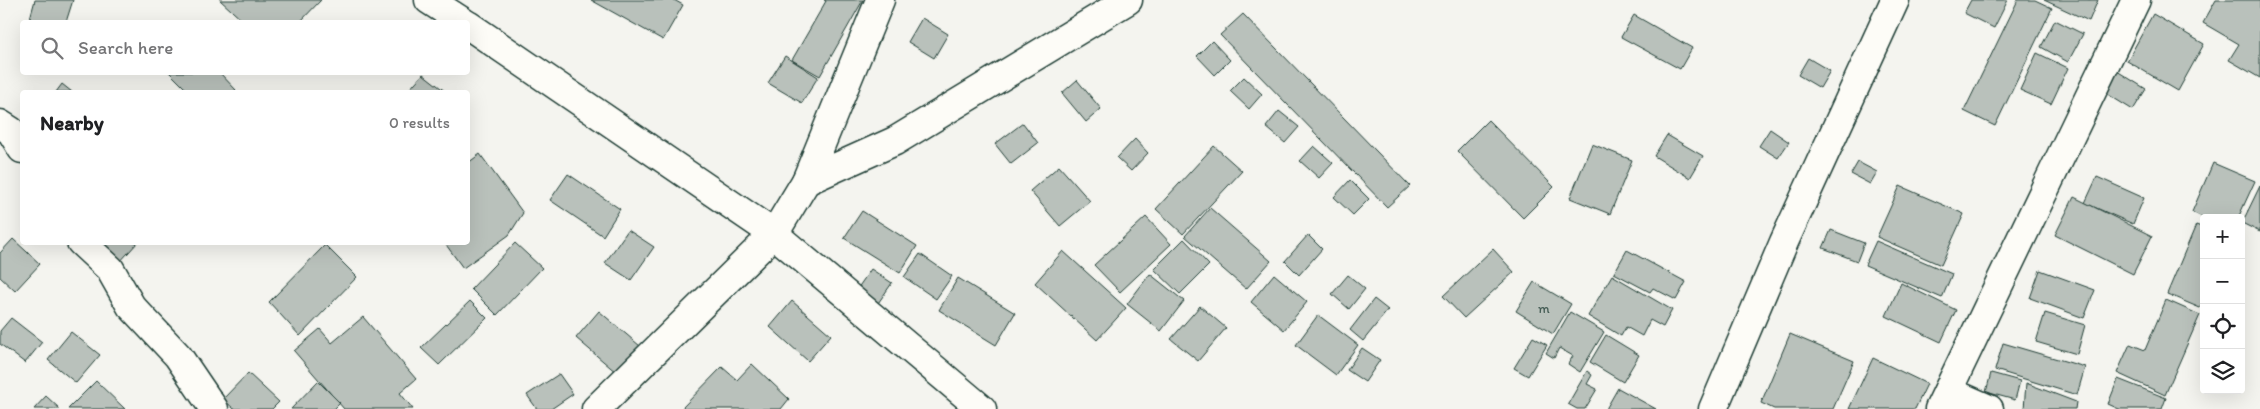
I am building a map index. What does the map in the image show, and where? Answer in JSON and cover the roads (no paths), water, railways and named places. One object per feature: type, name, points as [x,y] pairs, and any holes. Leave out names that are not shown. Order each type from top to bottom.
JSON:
[{"type":"street","points":[[429,0],[460,20]]},
{"type":"street","points":[[596,409],[774,234],[806,181],[880,0]]},
{"type":"street","points":[[806,181],[895,141],[1128,0]]},
{"type":"street","points":[[1713,409],[1784,242],[1895,0]]},
{"type":"street","points":[[1989,409],[1943,400],[2136,0]]},
{"type":"street","points":[[470,26],[774,234],[982,409]]},
{"type":"street","points":[[0,124],[11,131],[20,146]]},
{"type":"street","points":[[84,245],[110,268],[131,306],[178,356],[214,409]]}]
